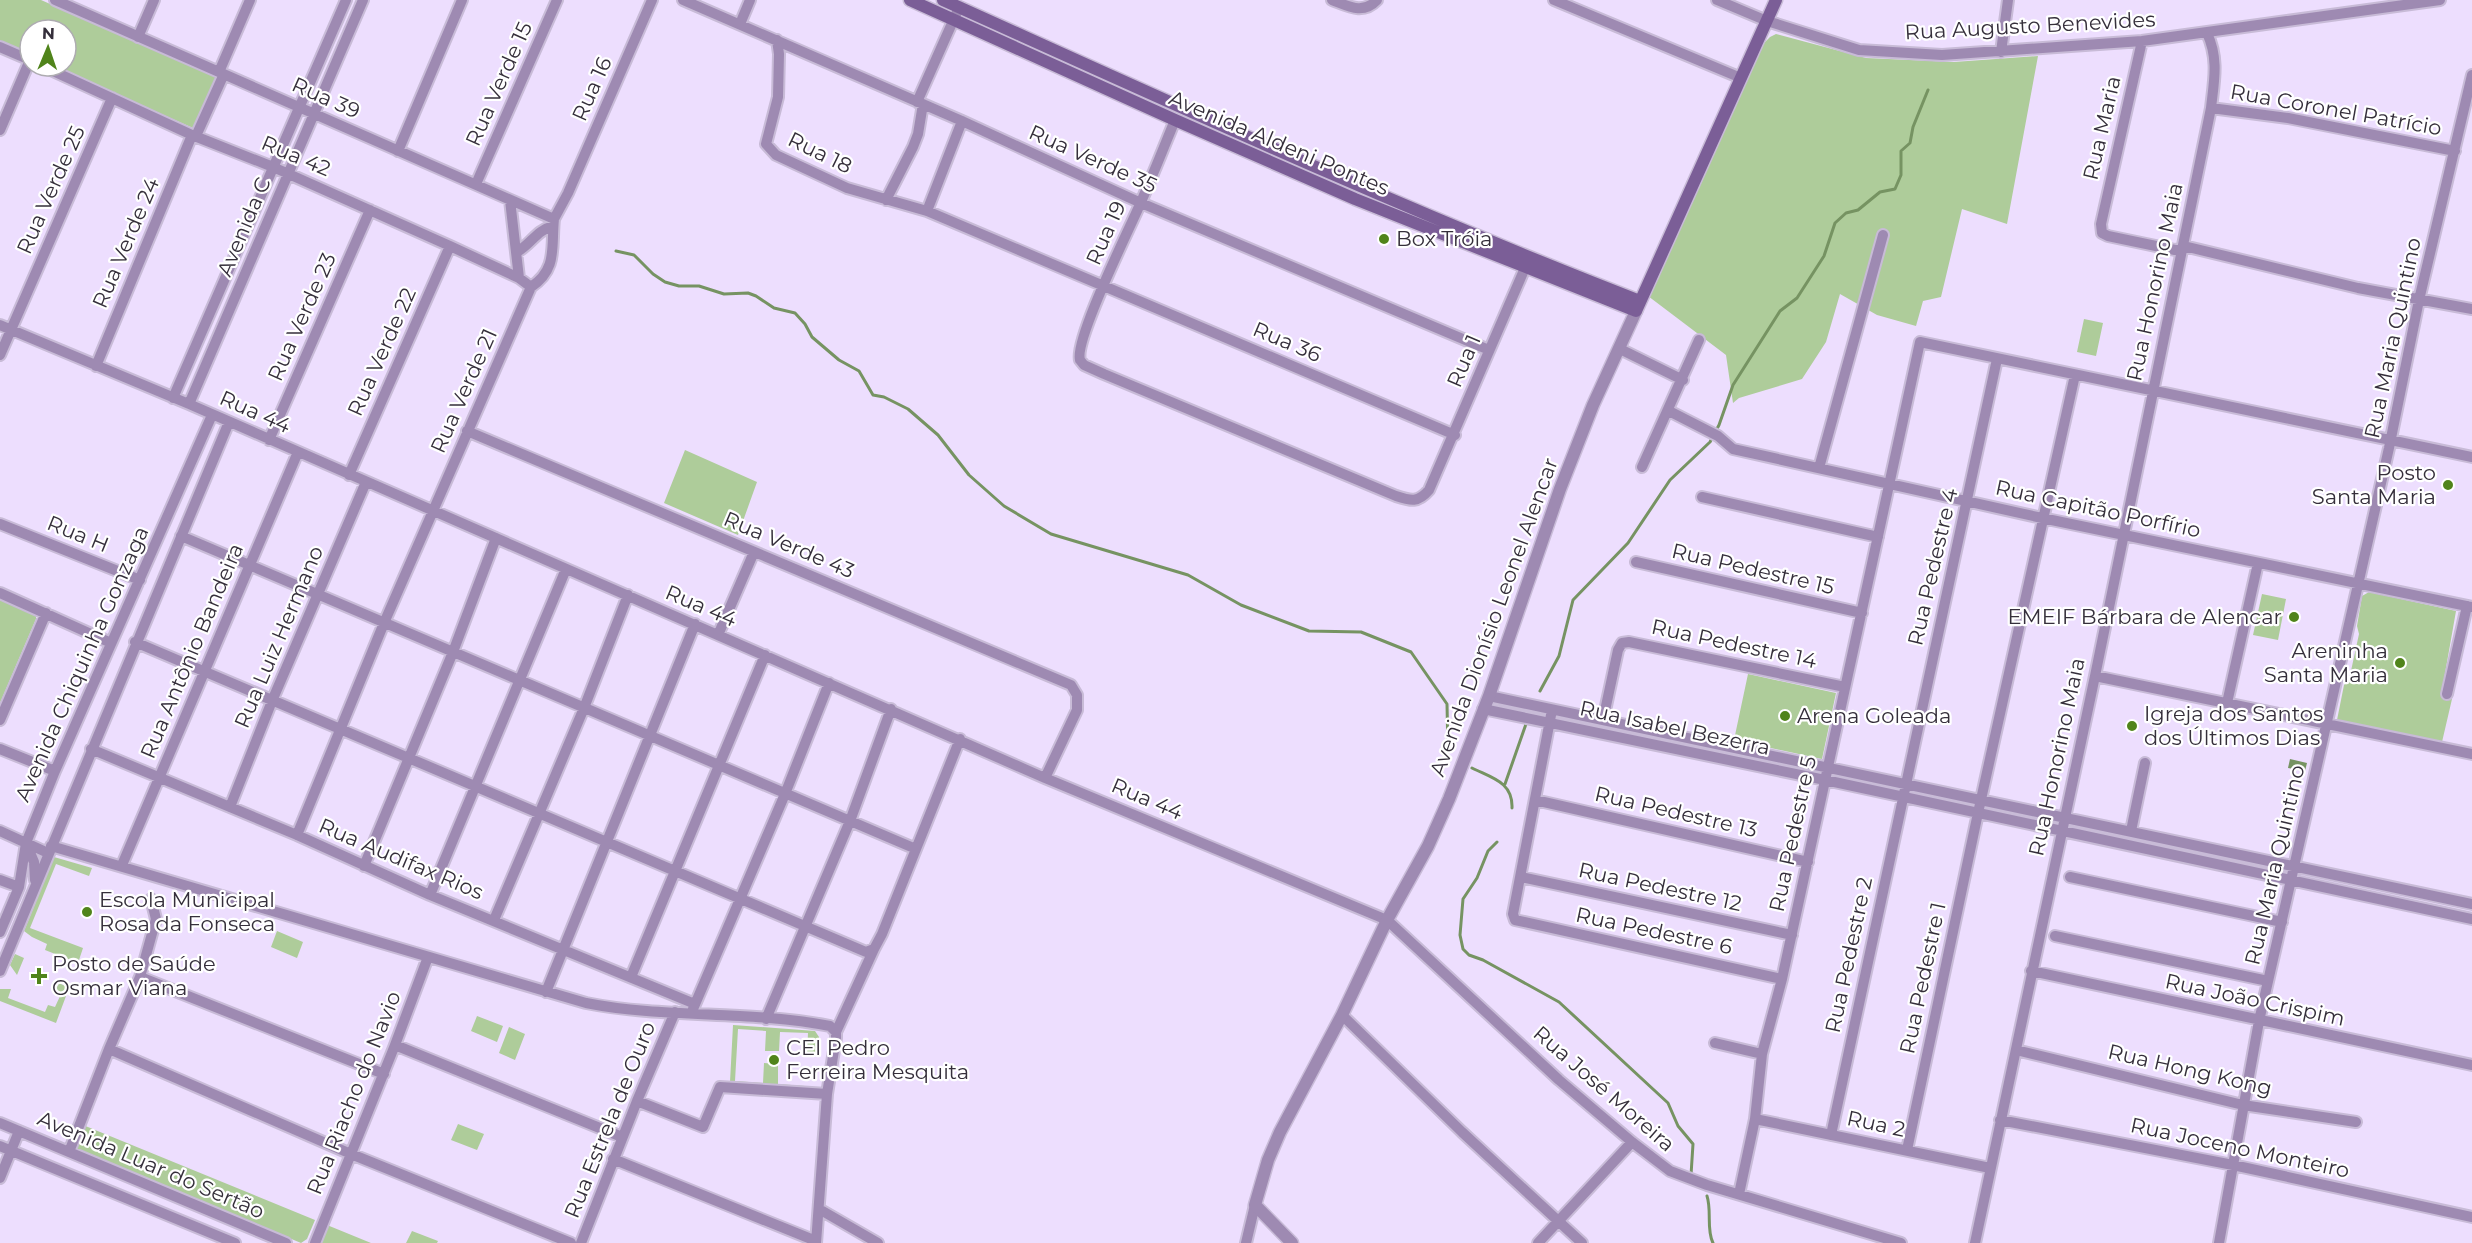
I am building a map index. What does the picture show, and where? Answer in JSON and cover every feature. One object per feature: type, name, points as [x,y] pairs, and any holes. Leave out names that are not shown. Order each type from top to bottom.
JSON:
[{"type":"main road","name":"Avenida Aldeni Pontes","points":[[910,0],[951,7],[1528,263]]},
{"type":"main road","name":"Avenida Dionísio Leonel Alencar","points":[[1638,306],[1776,0]]},
{"type":"main road","name":"Avenida Aldeni Pontes","points":[[951,7],[1175,120],[1355,199],[1638,306]]},
{"type":"street","name":"Rua 39","points":[[57,0],[476,184],[553,222]]},
{"type":"street","points":[[138,37],[154,0]]},
{"type":"street","name":"Rua Verde 24","points":[[96,366],[250,0]]},
{"type":"street","name":"Avenida C","points":[[173,398],[346,0]]},
{"type":"street","name":"Avenida C","points":[[189,404],[363,0]]},
{"type":"street","points":[[398,151],[462,0]]},
{"type":"street","name":"Rua Verde 15","points":[[476,184],[557,0]]},
{"type":"street","name":"Rua 16","points":[[553,222],[568,194],[652,0]]},
{"type":"street","name":"Rua Verde 35","points":[[683,0],[962,121],[1141,203],[1489,350]]},
{"type":"street","points":[[740,24],[750,0]]},
{"type":"street","points":[[1332,0],[1359,9],[1365,9],[1377,0]]},
{"type":"street","points":[[1554,0],[1741,78]]},
{"type":"street","name":"Rua Augusto Benevides","points":[[1717,0],[1767,21],[1859,50],[1942,55],[2142,41],[2440,0]]},
{"type":"street","points":[[2001,52],[2008,0]]},
{"type":"street","points":[[886,200],[918,134],[920,103],[951,7]]},
{"type":"street","name":"Rua Honorino Maia","points":[[1975,1243],[2095,676],[2122,534],[2211,108],[2216,63],[2213,46],[2207,33]]},
{"type":"street","name":"Rua 18","points":[[777,40],[778,97],[767,139],[769,149],[776,155],[847,188],[927,211],[1103,286]]},
{"type":"street","name":"Rua Maria","points":[[2142,41],[2100,224],[2102,233],[2108,236],[2175,250],[2181,248]]},
{"type":"street","points":[[0,47],[18,55]]},
{"type":"street","name":"Rua Maria Quintino","points":[[2218,1243],[2259,1021],[2390,441],[2419,300],[2472,75]]},
{"type":"street","points":[[0,130],[22,78]]},
{"type":"street","name":"Rua 42","points":[[68,78],[194,136],[273,167],[450,246],[519,278],[531,287]]},
{"type":"street","name":"Rua Verde 25","points":[[0,355],[112,98]]},
{"type":"street","name":"Rua Coronel Patrício","points":[[2211,108],[2288,118],[2455,151]]},
{"type":"street","name":"Rua 19","points":[[1175,120],[1141,203],[1103,286],[1079,348],[1080,360],[1104,374],[1412,501],[1424,496],[1435,479]]},
{"type":"street","points":[[927,211],[962,121]]},
{"type":"street","points":[[510,200],[519,278]]},
{"type":"street","name":"Rua Verde 23","points":[[269,440],[370,210]]},
{"type":"street","points":[[516,252],[526,246],[542,228],[553,222]]},
{"type":"street","points":[[531,287],[541,280],[550,264],[553,222]]},
{"type":"street","points":[[1819,468],[1883,235]]},
{"type":"street","name":"Rua Verde 22","points":[[349,475],[450,246]]},
{"type":"street","points":[[2181,248],[2358,288],[2472,309]]},
{"type":"street","name":"Rua 1","points":[[1435,479],[1528,263]]},
{"type":"street","name":"Rua 36","points":[[1103,286],[1455,435]]},
{"type":"street","name":"Rua Verde 21","points":[[297,835],[384,623],[531,287]]},
{"type":"street","name":"Avenida Dionísio Leonel Alencar","points":[[1246,1243],[1272,1149],[1342,1015],[1387,920],[1428,846],[1449,799],[1489,696],[1560,489],[1593,405],[1638,306]]},
{"type":"street","name":"Rua 44","points":[[0,325],[189,404],[1045,778],[1387,920]]},
{"type":"street","points":[[1642,466],[1669,411],[1699,340]]},
{"type":"street","name":"Rua Pedestre 5","points":[[1740,1194],[1755,1119],[1762,1054],[1792,935],[1920,342],[1997,359]]},
{"type":"street","points":[[1620,349],[1683,380]]},
{"type":"street","points":[[1997,359],[2472,457]]},
{"type":"street","name":"Rua Pedestre 4","points":[[1904,782],[1968,501],[1997,359]]},
{"type":"street","name":"Rua Pedestre 1","points":[[1907,1150],[1981,798],[2074,375]]},
{"type":"street","name":"Rua Capitão Porfírio","points":[[1669,411],[1716,436],[1733,449],[2042,518],[2469,607]]},
{"type":"street","name":"Avenida Chiquinha Gonzaga","points":[[0,932],[19,887],[26,843],[55,771],[212,415]]},
{"type":"street","points":[[0,971],[135,642],[229,422]]},
{"type":"street","name":"Rua Verde 43","points":[[467,431],[1066,682],[1074,688],[1077,695],[1077,710],[1045,778]]},
{"type":"street","name":"Rua Antônio Bandeira","points":[[122,865],[298,452]]},
{"type":"street","name":"Rua Luiz Hermano","points":[[230,807],[272,701],[366,482]]},
{"type":"street","points":[[1702,497],[1878,537]]},
{"type":"street","name":"Rua H","points":[[0,524],[140,580]]},
{"type":"street","points":[[181,536],[916,849]]},
{"type":"street","points":[[364,866],[410,759],[496,538]]},
{"type":"street","points":[[718,635],[754,552]]},
{"type":"street","name":"Rua Pedestre 15","points":[[1636,562],[1862,613]]},
{"type":"street","points":[[2227,703],[2258,563]]},
{"type":"street","points":[[429,895],[566,569]]},
{"type":"street","points":[[0,593],[111,643]]},
{"type":"street","points":[[494,920],[584,708],[628,595]]},
{"type":"street","points":[[2447,694],[2469,607]]},
{"type":"street","points":[[0,720],[46,613]]},
{"type":"street","points":[[546,992],[694,624]]},
{"type":"street","points":[[135,642],[804,927],[866,952],[874,949]]},
{"type":"street","name":"Rua Pedestre 14","points":[[1603,720],[1618,650],[1623,643],[1629,642],[1845,687]]},
{"type":"street","points":[[631,977],[765,655]]},
{"type":"street","points":[[2095,676],[2472,754]]},
{"type":"street","points":[[693,1009],[785,794],[829,683]]},
{"type":"street","name":"Rua Isabel Bezerra","points":[[1489,696],[1981,798],[2472,904]]},
{"type":"street","points":[[766,1018],[850,821],[891,709]]},
{"type":"street","name":"Rua Isabel Bezerra","points":[[1483,709],[1902,796],[2472,919]]},
{"type":"street","points":[[1521,877],[1552,710]]},
{"type":"street","points":[[613,1159],[816,1242],[827,1094],[836,1032],[882,934],[960,739]]},
{"type":"street","points":[[0,748],[55,771]]},
{"type":"street","name":"Rua Audifax Rios","points":[[91,749],[297,835],[429,895],[631,977],[693,1009]]},
{"type":"street","points":[[2131,831],[2145,763]]},
{"type":"street","name":"Rua Pedestre 2","points":[[1831,1135],[1904,782]]},
{"type":"street","name":"Rua Pedestre 13","points":[[1535,800],[1808,862]]},
{"type":"street","points":[[0,831],[26,843],[122,865],[546,992],[607,1007],[675,1012],[693,1009],[826,1026],[836,1032]]},
{"type":"street","points":[[2175,855],[2178,841]]},
{"type":"street","points":[[26,843],[34,862],[35,885]]},
{"type":"street","name":"Rua Pedestre 6","points":[[1521,877],[1513,914],[1517,921],[1782,979]]},
{"type":"street","name":"Rua Pedestre 12","points":[[1521,877],[1792,935]]},
{"type":"street","points":[[2070,877],[2282,922]]},
{"type":"street","points":[[2340,891],[2342,877]]},
{"type":"street","points":[[0,880],[19,887]]},
{"type":"street","points":[[2377,899],[2380,885]]},
{"type":"street","points":[[69,1152],[140,977],[156,919],[151,900]]},
{"type":"street","name":"Rua José Moreira","points":[[1387,920],[1559,1080],[1632,1142],[1671,1171],[1687,1179],[1901,1243]]},
{"type":"street","points":[[2055,936],[2268,981]]},
{"type":"street","name":"Rua Riacho do Navio","points":[[315,1243],[384,1074],[428,957]]},
{"type":"street","name":"Rua João Crispim","points":[[2031,971],[2472,1065]]},
{"type":"street","points":[[140,977],[384,1074]]},
{"type":"street","name":"Rua Estrela de Ouro","points":[[581,1243],[613,1159],[675,1012]]},
{"type":"street","points":[[1342,1015],[1462,1132],[1582,1243]]},
{"type":"street","points":[[1714,1043],[1762,1054]]},
{"type":"street","points":[[395,1045],[622,1137]]},
{"type":"street","points":[[109,1049],[351,1154],[571,1243]]},
{"type":"street","name":"Rua Hong Kong","points":[[2016,1050],[2243,1105],[2356,1122]]},
{"type":"street","points":[[637,1101],[703,1127],[720,1087],[827,1094]]},
{"type":"street","name":"Rua 2","points":[[1755,1119],[1990,1168]]},
{"type":"street","name":"Rua Joceno Monteiro","points":[[2000,1120],[2233,1165],[2472,1218]]},
{"type":"street","name":"Avenida Luar do Sertão","points":[[0,1123],[286,1243]]},
{"type":"street","points":[[0,1178],[19,1131]]},
{"type":"street","points":[[1538,1243],[1632,1142]]},
{"type":"street","name":"Avenida Luar do Sertão","points":[[0,1146],[235,1243]]},
{"type":"street","points":[[1255,1205],[1292,1243]]},
{"type":"street","points":[[819,1209],[878,1243]]},
{"type":"shaded area","points":[[0,0],[41,0],[218,77],[193,128],[78,77],[78,18],[18,18],[18,51],[0,43]]},
{"type":"shaded area","points":[[1776,34],[1866,58],[1954,62],[2038,56],[2007,224],[1962,209],[1941,297],[1923,301],[1916,326],[1877,315],[1840,294],[1826,342],[1802,379],[1739,398],[1733,403],[1726,355],[1648,296],[1759,48]]},
{"type":"shaded area","points":[[2084,319],[2103,323],[2096,356],[2077,352]]},
{"type":"shaded area","points":[[685,450],[757,482],[738,535],[664,503]]},
{"type":"shaded area","name":"Areninha Santa Maria","points":[[2369,592],[2456,611],[2441,696],[2452,699],[2442,742],[2337,720],[2344,685],[2349,680],[2359,634],[2357,626],[2362,596]]},
{"type":"shaded area","points":[[2262,594],[2286,599],[2278,640],[2253,635]]},
{"type":"shaded area","points":[[0,600],[36,616],[36,619],[0,703]]},
{"type":"shaded area","name":"Arena Goleada","points":[[1748,674],[1836,693],[1822,759],[1734,740]]},
{"type":"shaded area","points":[[2290,759],[2307,763],[2305,771],[2288,768]]},
{"type":"shaded area","points":[[54,857],[92,868],[89,876],[56,864],[30,928],[83,948],[78,963],[45,950],[47,944],[24,931]]},
{"type":"shaded area","points":[[277,931],[303,942],[297,958],[271,947]]},
{"type":"shaded area","points":[[15,954],[24,958],[17,975],[10,965]]},
{"type":"shaded area","points":[[59,983],[69,988],[56,1023],[0,1001],[0,989],[11,989],[8,998],[45,1012],[48,1005],[55,1007],[61,994],[55,991]]},
{"type":"shaded area","points":[[477,1016],[503,1026],[497,1042],[471,1031]]},
{"type":"shaded area","points":[[733,1025],[815,1031],[819,1037],[818,1054],[807,1053],[808,1033],[780,1032],[779,1051],[765,1051],[766,1031],[738,1029],[735,1081],[763,1083],[764,1063],[778,1064],[778,1084],[805,1086],[805,1088],[730,1082]]},
{"type":"shaded area","points":[[509,1027],[525,1034],[515,1060],[499,1053]]},
{"type":"shaded area","points":[[458,1124],[484,1134],[477,1150],[451,1140]]},
{"type":"shaded area","points":[[83,1125],[315,1220],[307,1239],[301,1243],[74,1148]]},
{"type":"shaded area","points":[[327,1225],[371,1243],[320,1243]]},
{"type":"shaded area","points":[[412,1231],[438,1241],[437,1243],[406,1243]]},
{"type":"waterway","points":[[1540,691],[1559,656],[1573,600],[1628,543],[1670,480],[1710,442],[1719,425],[1733,385],[1780,311],[1797,298],[1824,256],[1835,223],[1846,213],[1858,210],[1880,192],[1895,189],[1901,175],[1901,151],[1910,143],[1913,127],[1928,90]]},
{"type":"waterway","points":[[616,251],[634,255],[653,274],[665,282],[679,286],[699,286],[724,294],[748,293],[774,308],[795,313],[805,324],[812,337],[839,360],[859,371],[873,395],[884,397],[908,409],[938,435],[969,475],[1004,506],[1051,534],[1188,575],[1241,605],[1309,631],[1361,632],[1411,652],[1447,704],[1448,752]]},
{"type":"waterway","points":[[1505,784],[1526,724]]},
{"type":"waterway","points":[[1472,768],[1500,782],[1509,792],[1512,808]]},
{"type":"waterway","points":[[1497,842],[1488,851],[1477,878],[1463,899],[1460,935],[1463,949],[1469,955],[1483,960],[1559,1002],[1668,1103],[1678,1126],[1693,1144],[1691,1175]]},
{"type":"waterway","points":[[1707,1196],[1713,1243]]},
{"type":"place","name":"Box Tróia","points":[[1384,239]]},
{"type":"place","name":"Posto Santa Maria","points":[[2448,485]]},
{"type":"place","name":"EMEIF Bárbara de Alencar","points":[[2294,617]]},
{"type":"place","name":"Areninha Santa Maria","points":[[2400,663]]},
{"type":"place","name":"Arena Goleada","points":[[1785,716]]},
{"type":"place","name":"Igreja dos Santos dos Últimos Dias","points":[[2132,726]]},
{"type":"place","name":"Escola Municipal Rosa da Fonseca","points":[[87,912]]},
{"type":"place","name":"Posto de Saúde Osmar Viana","points":[[39,976]]},
{"type":"place","name":"CEI Pedro Ferreira Mesquita","points":[[774,1060]]}]
